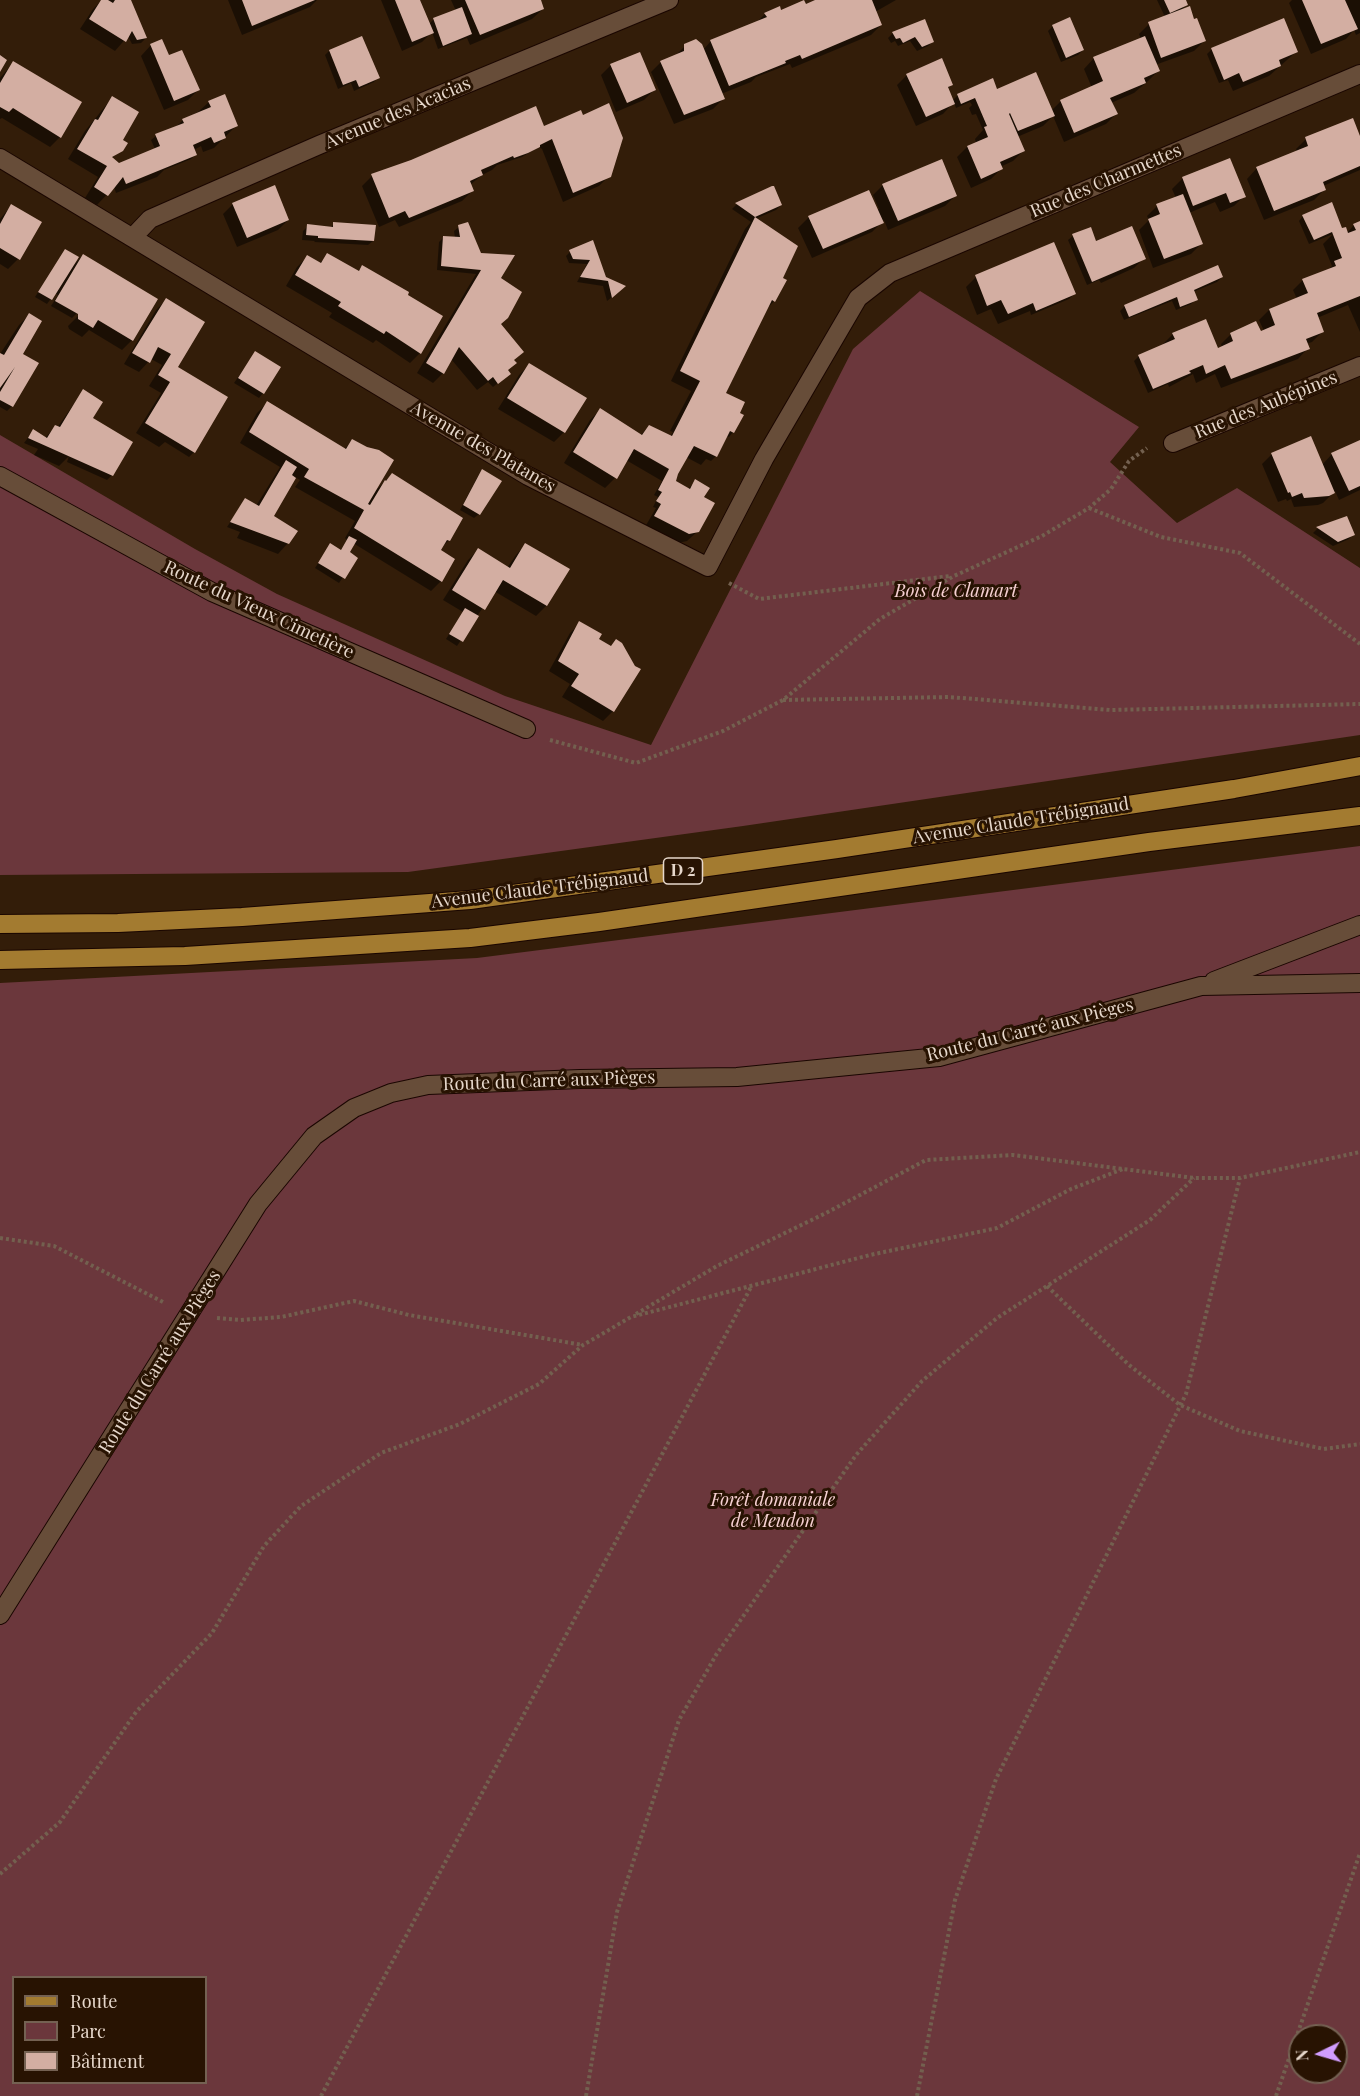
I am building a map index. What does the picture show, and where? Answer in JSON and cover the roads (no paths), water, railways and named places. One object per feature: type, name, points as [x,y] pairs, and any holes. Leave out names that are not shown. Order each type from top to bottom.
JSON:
[{"type":"main road","name":"Avenue Claude Trébignaud","points":[[0,924],[118,923],[242,917],[470,900],[1234,789],[1360,766]]},
{"type":"main road","name":"D 2","points":[[0,960],[185,956],[470,938],[599,922],[1149,842],[1360,816]]},
{"type":"street","name":"Avenue des Acacias","points":[[133,237],[150,219],[319,145],[669,0]]},
{"type":"street","name":"Rue des Charmettes","points":[[708,567],[764,459],[858,298],[890,273],[1360,74]]},
{"type":"street","name":"Avenue des Platanes","points":[[0,158],[528,476],[708,567]]},
{"type":"street","name":"Rue des Aubépines","points":[[1173,443],[1360,366]]},
{"type":"street","name":"Route du Vieux Cimetière","points":[[0,476],[212,592],[526,729]]},
{"type":"street","points":[[1201,986],[1360,925]]},
{"type":"street","name":"Route du Carré aux Pièges","points":[[0,1615],[258,1204],[314,1136],[354,1108],[391,1093],[440,1084],[737,1077],[939,1057],[1201,986],[1360,983]]},
{"type":"park label","name":"Bois de Clamart","points":[[956,591]]},
{"type":"park label","name":"Forêt domaniale de Meudon","points":[[773,1510]]}]
